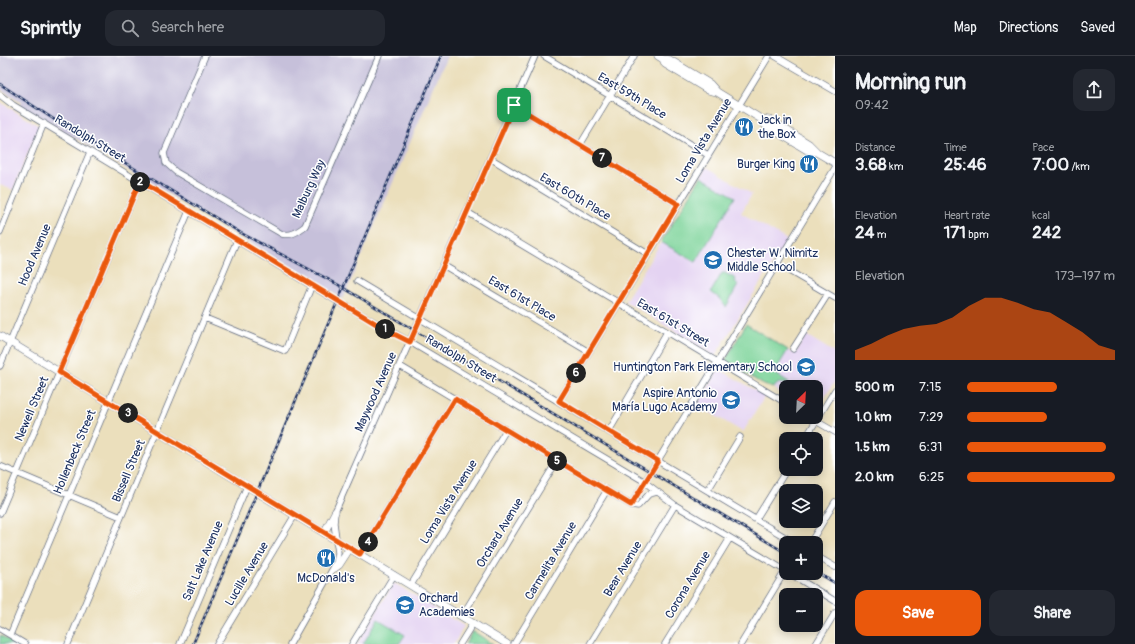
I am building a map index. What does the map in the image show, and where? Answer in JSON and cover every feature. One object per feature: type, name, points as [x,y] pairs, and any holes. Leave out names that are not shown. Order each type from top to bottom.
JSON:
[{"type":"main road","points":[[661,58],[670,60],[710,84],[717,92],[761,119],[765,125],[806,150],[818,153],[835,163]]},
{"type":"main road","points":[[0,336],[360,554],[392,578],[411,585],[507,644]]},
{"type":"main road","points":[[324,533],[335,512]]},
{"type":"main road","points":[[335,568],[339,565],[350,548]]},
{"type":"street","name":"Malburg Way","points":[[205,56],[164,153],[166,163],[176,172],[282,234],[295,234],[305,226],[379,56]]},
{"type":"street","name":"Maywood Avenue","points":[[335,568],[338,553],[334,523],[335,512],[535,56]]},
{"type":"street","name":"East 59th Place","points":[[544,56],[708,155]]},
{"type":"street","points":[[580,145],[634,56]]},
{"type":"street","name":"Loma Vista Avenue","points":[[559,401],[769,56]]},
{"type":"street","points":[[775,56],[835,91]]},
{"type":"street","name":"Randolph Street","points":[[0,95],[90,152],[388,331],[410,342],[645,482],[675,505],[779,567]]},
{"type":"street","points":[[514,105],[678,204]]},
{"type":"street","points":[[0,232],[44,123]]},
{"type":"street","name":"Hood Avenue","points":[[0,366],[90,152]]},
{"type":"street","name":"East 60th Place","points":[[490,158],[648,254]]},
{"type":"street","points":[[631,505],[835,168]]},
{"type":"street","name":"Newell Street","points":[[0,513],[140,181]]},
{"type":"street","name":"Hollenbeck Street","points":[[10,635],[189,211]]},
{"type":"street","name":"East 61st Street","points":[[467,212],[779,399]]},
{"type":"street","name":"Bissell Street","points":[[68,644],[237,240]]},
{"type":"street","points":[[777,264],[835,298]]},
{"type":"street","name":"East 61st Place","points":[[443,265],[589,352]]},
{"type":"street","name":"Randolph Street","points":[[357,281],[784,536]]},
{"type":"street","points":[[205,318],[285,351],[312,285]]},
{"type":"street","points":[[793,349],[828,294]]},
{"type":"street","points":[[609,431],[667,332]]},
{"type":"street","points":[[400,366],[631,505],[638,506],[648,494],[657,492]]},
{"type":"street","points":[[823,410],[835,390]]},
{"type":"street","points":[[360,554],[455,399]]},
{"type":"street","points":[[821,424],[835,432]]},
{"type":"street","name":"Loma Vista Avenue","points":[[411,585],[506,430]]},
{"type":"street","points":[[708,490],[740,437]]},
{"type":"street","name":"Orchard Avenue","points":[[462,616],[557,461]]},
{"type":"street","points":[[0,466],[122,517]]},
{"type":"street","points":[[756,519],[783,476]]},
{"type":"street","name":"Salt Lake Avenue","points":[[180,644],[247,486]]},
{"type":"street","name":"Carmelita Avenue","points":[[514,644],[607,490]]},
{"type":"street","points":[[814,536],[835,502]]},
{"type":"street","name":"Bear Avenue","points":[[590,644],[675,505]]},
{"type":"street","name":"Lucille Avenue","points":[[217,644],[295,515]]},
{"type":"street","name":"Corona Avenue","points":[[665,644],[730,538]]},
{"type":"street","points":[[823,560],[835,567]]},
{"type":"street","points":[[290,644],[335,568]]},
{"type":"street","points":[[352,644],[392,578]]},
{"type":"street","points":[[741,644],[782,580]]},
{"type":"street","name":"Randolph Street","points":[[800,580],[835,601]]},
{"type":"street","points":[[816,644],[835,613]]},
{"type":"street","points":[[460,644],[473,623]]},
{"type":"street","points":[[0,629],[25,644]]},
{"type":"shaded area","points":[[0,56],[447,56],[343,299],[20,105],[22,102],[0,89]]},
{"type":"shaded area","points":[[0,102],[39,126],[13,190],[0,185]]},
{"type":"shaded area","name":"Chester W. Nimitz Middle School","points":[[707,167],[752,194],[741,213],[787,240],[715,356],[625,301]]},
{"type":"shaded area","name":"Huntington Park Elementary School","points":[[806,335],[835,353],[835,381],[823,400],[823,380],[779,380],[779,392],[767,384],[788,350],[795,354]]},
{"type":"shaded area","name":"Aspire Antonio María Lugo Academy","points":[[719,369],[765,396],[743,432],[697,405]]},
{"type":"shaded area","name":"Orchard Academies","points":[[394,583],[464,626],[454,644],[357,644]]},
{"type":"green space","points":[[701,177],[735,197],[696,262],[661,242]]},
{"type":"green space","points":[[722,273],[736,279],[735,281],[738,285],[726,307],[719,298],[711,292]]},
{"type":"green space","points":[[746,324],[788,350],[774,373],[786,380],[779,380],[779,383],[773,388],[764,385],[725,361]]},
{"type":"green space","points":[[378,619],[405,635],[399,644],[363,644]]},
{"type":"green space","points":[[472,632],[474,632],[493,644],[465,644]]},
{"type":"green space","points":[[0,635],[15,644],[0,644]]},
{"type":"railway","points":[[193,644],[441,56]]},
{"type":"railway","points":[[0,84],[61,124],[241,233],[337,284],[779,549]]},
{"type":"railway","points":[[823,576],[835,583]]},
{"type":"place","name":"Jack in the Box","points":[[744,127]]},
{"type":"place","name":"Burger King","points":[[809,164]]},
{"type":"place","name":"Chester W. Nimitz Middle School","points":[[713,260]]},
{"type":"place","name":"Huntington Park Elementary School","points":[[806,367]]},
{"type":"place","name":"Aspire Antonio María Lugo Academy","points":[[731,400]]},
{"type":"place","name":"McDonald's","points":[[326,558]]},
{"type":"place","name":"Orchard Academies","points":[[405,605]]},
{"type":"route","points":[[514,105],[678,204],[559,401],[658,461],[631,505],[455,399],[360,554],[59,372],[140,181],[388,331],[410,342],[514,105]]}]
